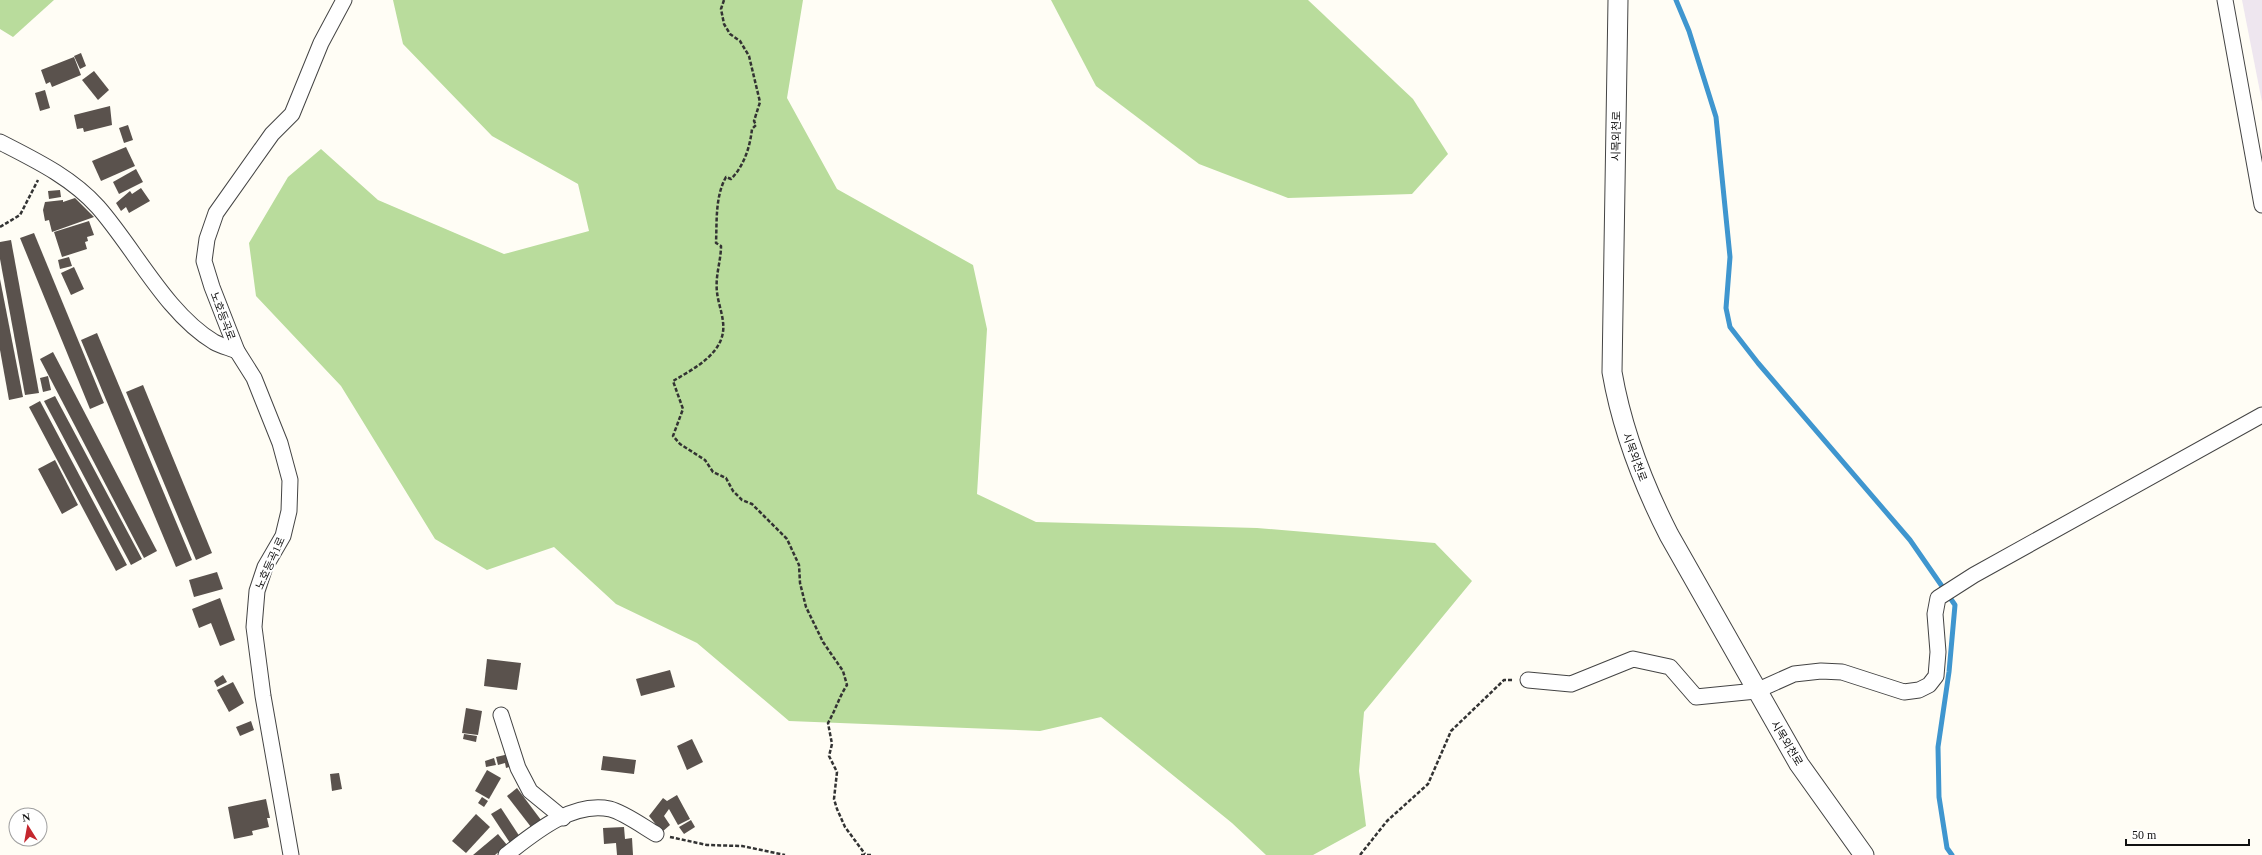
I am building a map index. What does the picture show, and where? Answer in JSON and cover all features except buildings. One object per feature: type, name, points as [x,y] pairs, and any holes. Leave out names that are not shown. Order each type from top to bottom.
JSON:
[{"type":"street","name":"노호등곡로","points":[[237,351],[212,288],[204,261],[207,239],[216,212],[236,181],[272,134],[292,114],[321,43],[344,0]]},
{"type":"street","name":"시목외천로","points":[[1618,0],[1612,372],[1618,408],[1632,453],[1651,499],[1756,691],[1799,764],[1864,855]]},
{"type":"street","points":[[2225,0],[2262,205]]},
{"type":"street","name":"노호등곡로","points":[[0,142],[45,165],[72,184],[98,207],[184,318],[215,342],[237,351]]},
{"type":"street","name":"노호등곡1로","points":[[237,351],[254,378],[280,443],[290,480],[289,511],[282,536],[265,568],[257,591],[254,627],[263,696],[291,855]]},
{"type":"street","points":[[1528,680],[1571,684],[1633,659],[1670,667],[1696,697],[1756,691],[1794,674],[1821,671],[1842,672],[1904,692],[1919,690],[1929,685],[1936,676],[1938,667],[1935,614],[1938,598],[1956,585],[2262,415]]},
{"type":"street","points":[[501,715],[518,768],[530,791],[562,818]]},
{"type":"street","points":[[506,855],[545,826],[585,808],[611,809],[656,834]]},
{"type":"path","points":[[724,0],[721,9],[724,24],[730,34],[740,41],[749,56],[760,102],[754,121],[756,125],[752,129],[751,142],[745,157],[738,172],[731,179],[726,177],[721,187],[718,202],[716,243],[721,246],[721,255],[717,292],[723,322],[723,332],[709,359],[673,381],[683,409],[673,436],[680,444],[705,460],[713,472],[726,478],[733,491],[742,500],[752,504],[787,539],[798,565],[800,583],[806,607],[823,642],[846,678],[847,685],[838,698],[837,706],[828,723],[832,744],[829,756],[837,772],[834,799],[845,827],[863,855],[872,855]]},
{"type":"path","points":[[0,228],[20,215],[45,165]]},
{"type":"path","points":[[1360,855],[1387,821],[1428,784],[1451,731],[1504,680],[1528,680]]},
{"type":"path","points":[[656,834],[707,845],[742,846],[785,855]]},
{"type":"shaded area","points":[[2242,0],[2262,0],[2262,102]]},
{"type":"green space","points":[[0,0],[54,0],[13,37],[0,29]]},
{"type":"green space","points":[[393,0],[803,0],[787,98],[837,189],[973,265],[987,329],[977,494],[1036,522],[1257,528],[1435,543],[1472,581],[1364,712],[1359,771],[1366,826],[1313,855],[1266,855],[1232,823],[1101,717],[1040,731],[789,721],[697,643],[616,604],[554,547],[487,570],[435,539],[341,386],[256,296],[249,243],[288,177],[321,149],[378,200],[504,254],[589,231],[578,184],[492,136],[403,44]]},
{"type":"green space","points":[[1051,0],[1308,0],[1413,99],[1448,154],[1412,194],[1288,198],[1199,164],[1096,86]]},
{"type":"waterway","points":[[1676,0],[1689,31],[1716,117],[1730,257],[1726,308],[1730,327],[1758,363],[1910,540],[1955,605],[1949,672],[1938,747],[1939,797],[1947,848],[1952,855]]}]
